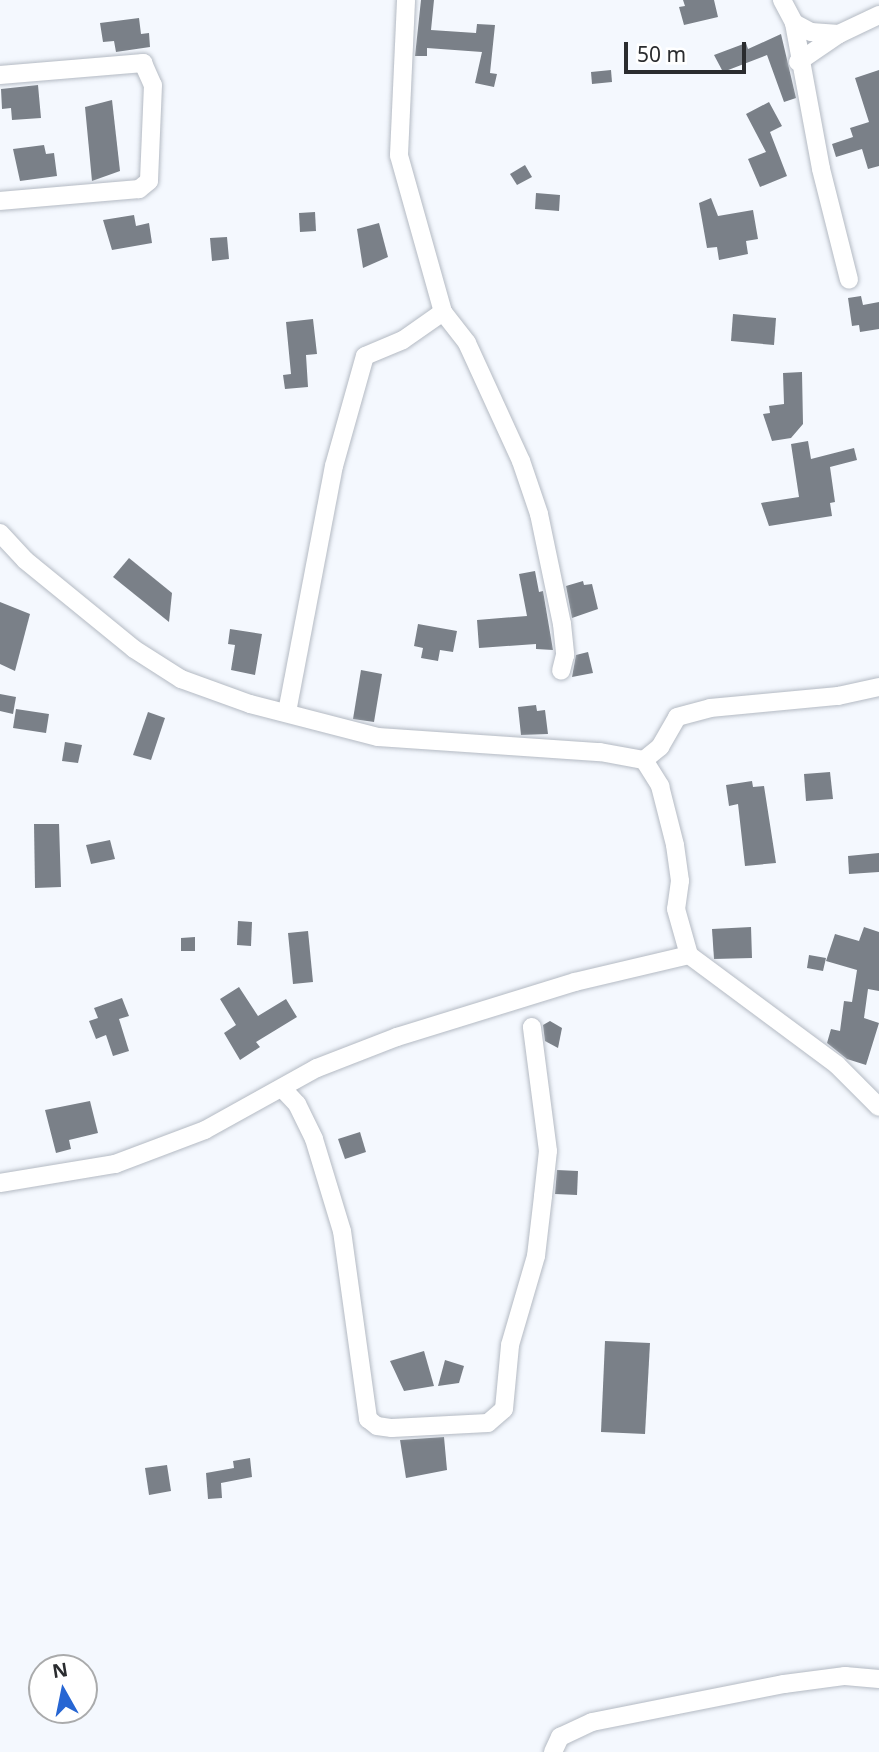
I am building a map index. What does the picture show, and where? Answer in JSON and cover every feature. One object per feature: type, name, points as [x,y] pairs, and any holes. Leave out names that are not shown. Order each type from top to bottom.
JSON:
[{"type":"street","points":[[406,0],[399,155],[443,312],[467,343],[521,461],[539,514],[562,624],[565,655],[561,671]]},
{"type":"street","points":[[782,0],[794,23],[799,62],[849,280]]},
{"type":"street","points":[[799,62],[839,34],[879,15]]},
{"type":"street","points":[[794,23],[811,32],[839,34]]},
{"type":"street","points":[[0,75],[143,63],[153,85],[149,181],[139,189],[0,201]]},
{"type":"street","points":[[287,712],[317,546],[365,356],[403,340],[443,312]]},
{"type":"street","points":[[0,533],[25,560],[102,625],[181,679],[378,737],[600,752],[644,760],[660,786],[675,845],[680,881],[676,909],[689,955],[837,1065],[879,1107]]},
{"type":"street","points":[[644,760],[660,747],[677,717],[710,708],[838,696],[879,687]]},
{"type":"street","points":[[0,1183],[116,1164],[205,1130],[317,1068],[397,1037],[587,978],[689,955]]},
{"type":"street","points":[[282,1088],[297,1104],[314,1139],[342,1231],[368,1419],[377,1426],[401,1429],[488,1423],[504,1409],[509,1345],[536,1256],[543,1196],[548,1151],[532,1027]]},
{"type":"street","points":[[552,1752],[559,1737],[592,1721],[784,1684],[845,1676],[879,1679]]},
{"type":"building","points":[[421,0],[434,0],[431,30],[476,33],[477,24],[495,25],[490,73],[497,74],[494,87],[475,83],[482,52],[427,48],[427,56],[415,56]]},
{"type":"building","points":[[683,0],[714,0],[718,17],[684,25],[679,7],[685,6]]},
{"type":"building","points":[[139,18],[141,34],[149,33],[150,47],[116,52],[114,41],[103,42],[100,23]]},
{"type":"building","points":[[781,34],[796,98],[784,102],[767,55],[723,72],[714,55],[746,43],[748,49]]},
{"type":"building","points":[[611,70],[612,82],[592,84],[591,72]]},
{"type":"building","points":[[879,70],[879,166],[868,169],[862,149],[836,157],[832,144],[853,137],[850,128],[869,122],[855,78]]},
{"type":"building","points":[[38,85],[41,118],[12,120],[11,108],[2,109],[1,89]]},
{"type":"building","points":[[112,100],[120,171],[92,181],[85,107]]},
{"type":"building","points":[[769,102],[782,126],[770,132],[787,176],[760,187],[748,159],[766,152],[746,114]]},
{"type":"building","points":[[44,145],[46,154],[54,153],[57,176],[20,181],[13,149]]},
{"type":"building","points":[[525,165],[532,177],[517,185],[510,174]]},
{"type":"building","points":[[536,193],[560,195],[559,211],[535,209]]},
{"type":"building","points":[[711,198],[718,216],[753,210],[758,239],[746,241],[748,254],[719,260],[717,247],[707,248],[699,203]]},
{"type":"building","points":[[315,212],[316,231],[300,232],[299,213]]},
{"type":"building","points":[[134,215],[136,226],[149,223],[152,243],[112,250],[103,220]]},
{"type":"building","points":[[379,223],[388,257],[363,268],[357,229]]},
{"type":"building","points":[[227,237],[229,259],[212,261],[210,238]]},
{"type":"building","points":[[861,296],[863,305],[879,302],[879,329],[860,332],[859,325],[852,326],[848,298]]},
{"type":"building","points":[[733,314],[776,318],[774,345],[731,341]]},
{"type":"building","points":[[313,319],[317,354],[306,355],[308,387],[285,389],[283,375],[291,374],[286,322]]},
{"type":"building","points":[[802,372],[803,424],[791,438],[772,441],[763,414],[770,413],[769,406],[784,404],[783,373]]},
{"type":"building","points":[[808,441],[811,459],[854,448],[857,460],[830,467],[835,502],[830,503],[832,516],[769,526],[761,503],[799,497],[791,444]]},
{"type":"building","points":[[129,558],[172,593],[169,622],[113,577]]},
{"type":"building","points":[[535,571],[539,592],[543,591],[553,650],[536,649],[536,644],[479,648],[477,620],[527,616],[519,574]]},
{"type":"building","points":[[583,581],[584,585],[592,584],[598,609],[572,618],[566,586]]},
{"type":"building","points":[[0,602],[30,614],[15,671],[0,664]]},
{"type":"building","points":[[418,624],[457,631],[453,652],[440,650],[438,661],[421,658],[423,648],[414,646]]},
{"type":"building","points":[[230,629],[262,634],[255,675],[231,670],[235,645],[228,644]]},
{"type":"building","points":[[588,652],[593,673],[572,677],[576,655]]},
{"type":"building","points":[[361,670],[382,674],[374,722],[353,719]]},
{"type":"building","points":[[0,694],[16,697],[13,714],[0,711]]},
{"type":"building","points":[[536,705],[537,711],[545,710],[548,734],[521,735],[518,707]]},
{"type":"building","points":[[16,709],[49,714],[46,733],[13,728]]},
{"type":"building","points":[[148,712],[165,718],[151,760],[133,755]]},
{"type":"building","points":[[65,742],[82,745],[78,763],[62,761]]},
{"type":"building","points":[[830,772],[833,799],[806,801],[804,774]]},
{"type":"building","points":[[752,781],[753,787],[764,786],[776,863],[745,866],[738,804],[729,806],[726,785]]},
{"type":"building","points":[[34,824],[59,824],[61,887],[35,888]]},
{"type":"building","points":[[110,840],[115,859],[91,864],[86,845]]},
{"type":"building","points":[[879,853],[879,872],[849,874],[848,856]]},
{"type":"building","points":[[238,921],[252,922],[251,946],[237,945]]},
{"type":"building","points":[[751,927],[752,958],[714,959],[712,929]]},
{"type":"building","points":[[864,927],[879,932],[879,991],[868,989],[864,1018],[879,1023],[866,1065],[847,1059],[827,1043],[831,1029],[840,1031],[844,1001],[852,1002],[857,970],[826,961],[835,934],[859,941]]},
{"type":"building","points":[[308,931],[313,982],[293,984],[288,933]]},
{"type":"building","points":[[195,937],[195,951],[181,951],[181,938]]},
{"type":"building","points":[[809,955],[826,958],[823,971],[807,968]]},
{"type":"building","points":[[239,987],[258,1016],[286,999],[297,1017],[256,1042],[260,1047],[240,1060],[224,1033],[236,1025],[220,999]]},
{"type":"building","points":[[122,998],[129,1016],[119,1019],[129,1051],[113,1056],[106,1035],[96,1039],[89,1021],[98,1018],[94,1008]]},
{"type":"building","points":[[550,1021],[562,1028],[558,1048],[545,1041],[543,1025]]},
{"type":"building","points":[[90,1101],[98,1133],[69,1140],[71,1149],[56,1153],[45,1110]]},
{"type":"building","points":[[360,1132],[366,1152],[345,1159],[338,1139]]},
{"type":"building","points":[[557,1170],[578,1171],[577,1195],[555,1194]]},
{"type":"building","points":[[605,1341],[650,1343],[645,1434],[601,1432]]},
{"type":"building","points":[[424,1351],[434,1386],[404,1391],[390,1361]]},
{"type":"building","points":[[445,1360],[464,1366],[459,1383],[438,1386]]},
{"type":"building","points":[[444,1437],[447,1470],[406,1478],[400,1440]]},
{"type":"building","points":[[250,1458],[252,1477],[221,1483],[222,1498],[208,1499],[206,1473],[234,1468],[233,1461]]},
{"type":"building","points":[[167,1465],[171,1491],[149,1495],[145,1468]]}]
